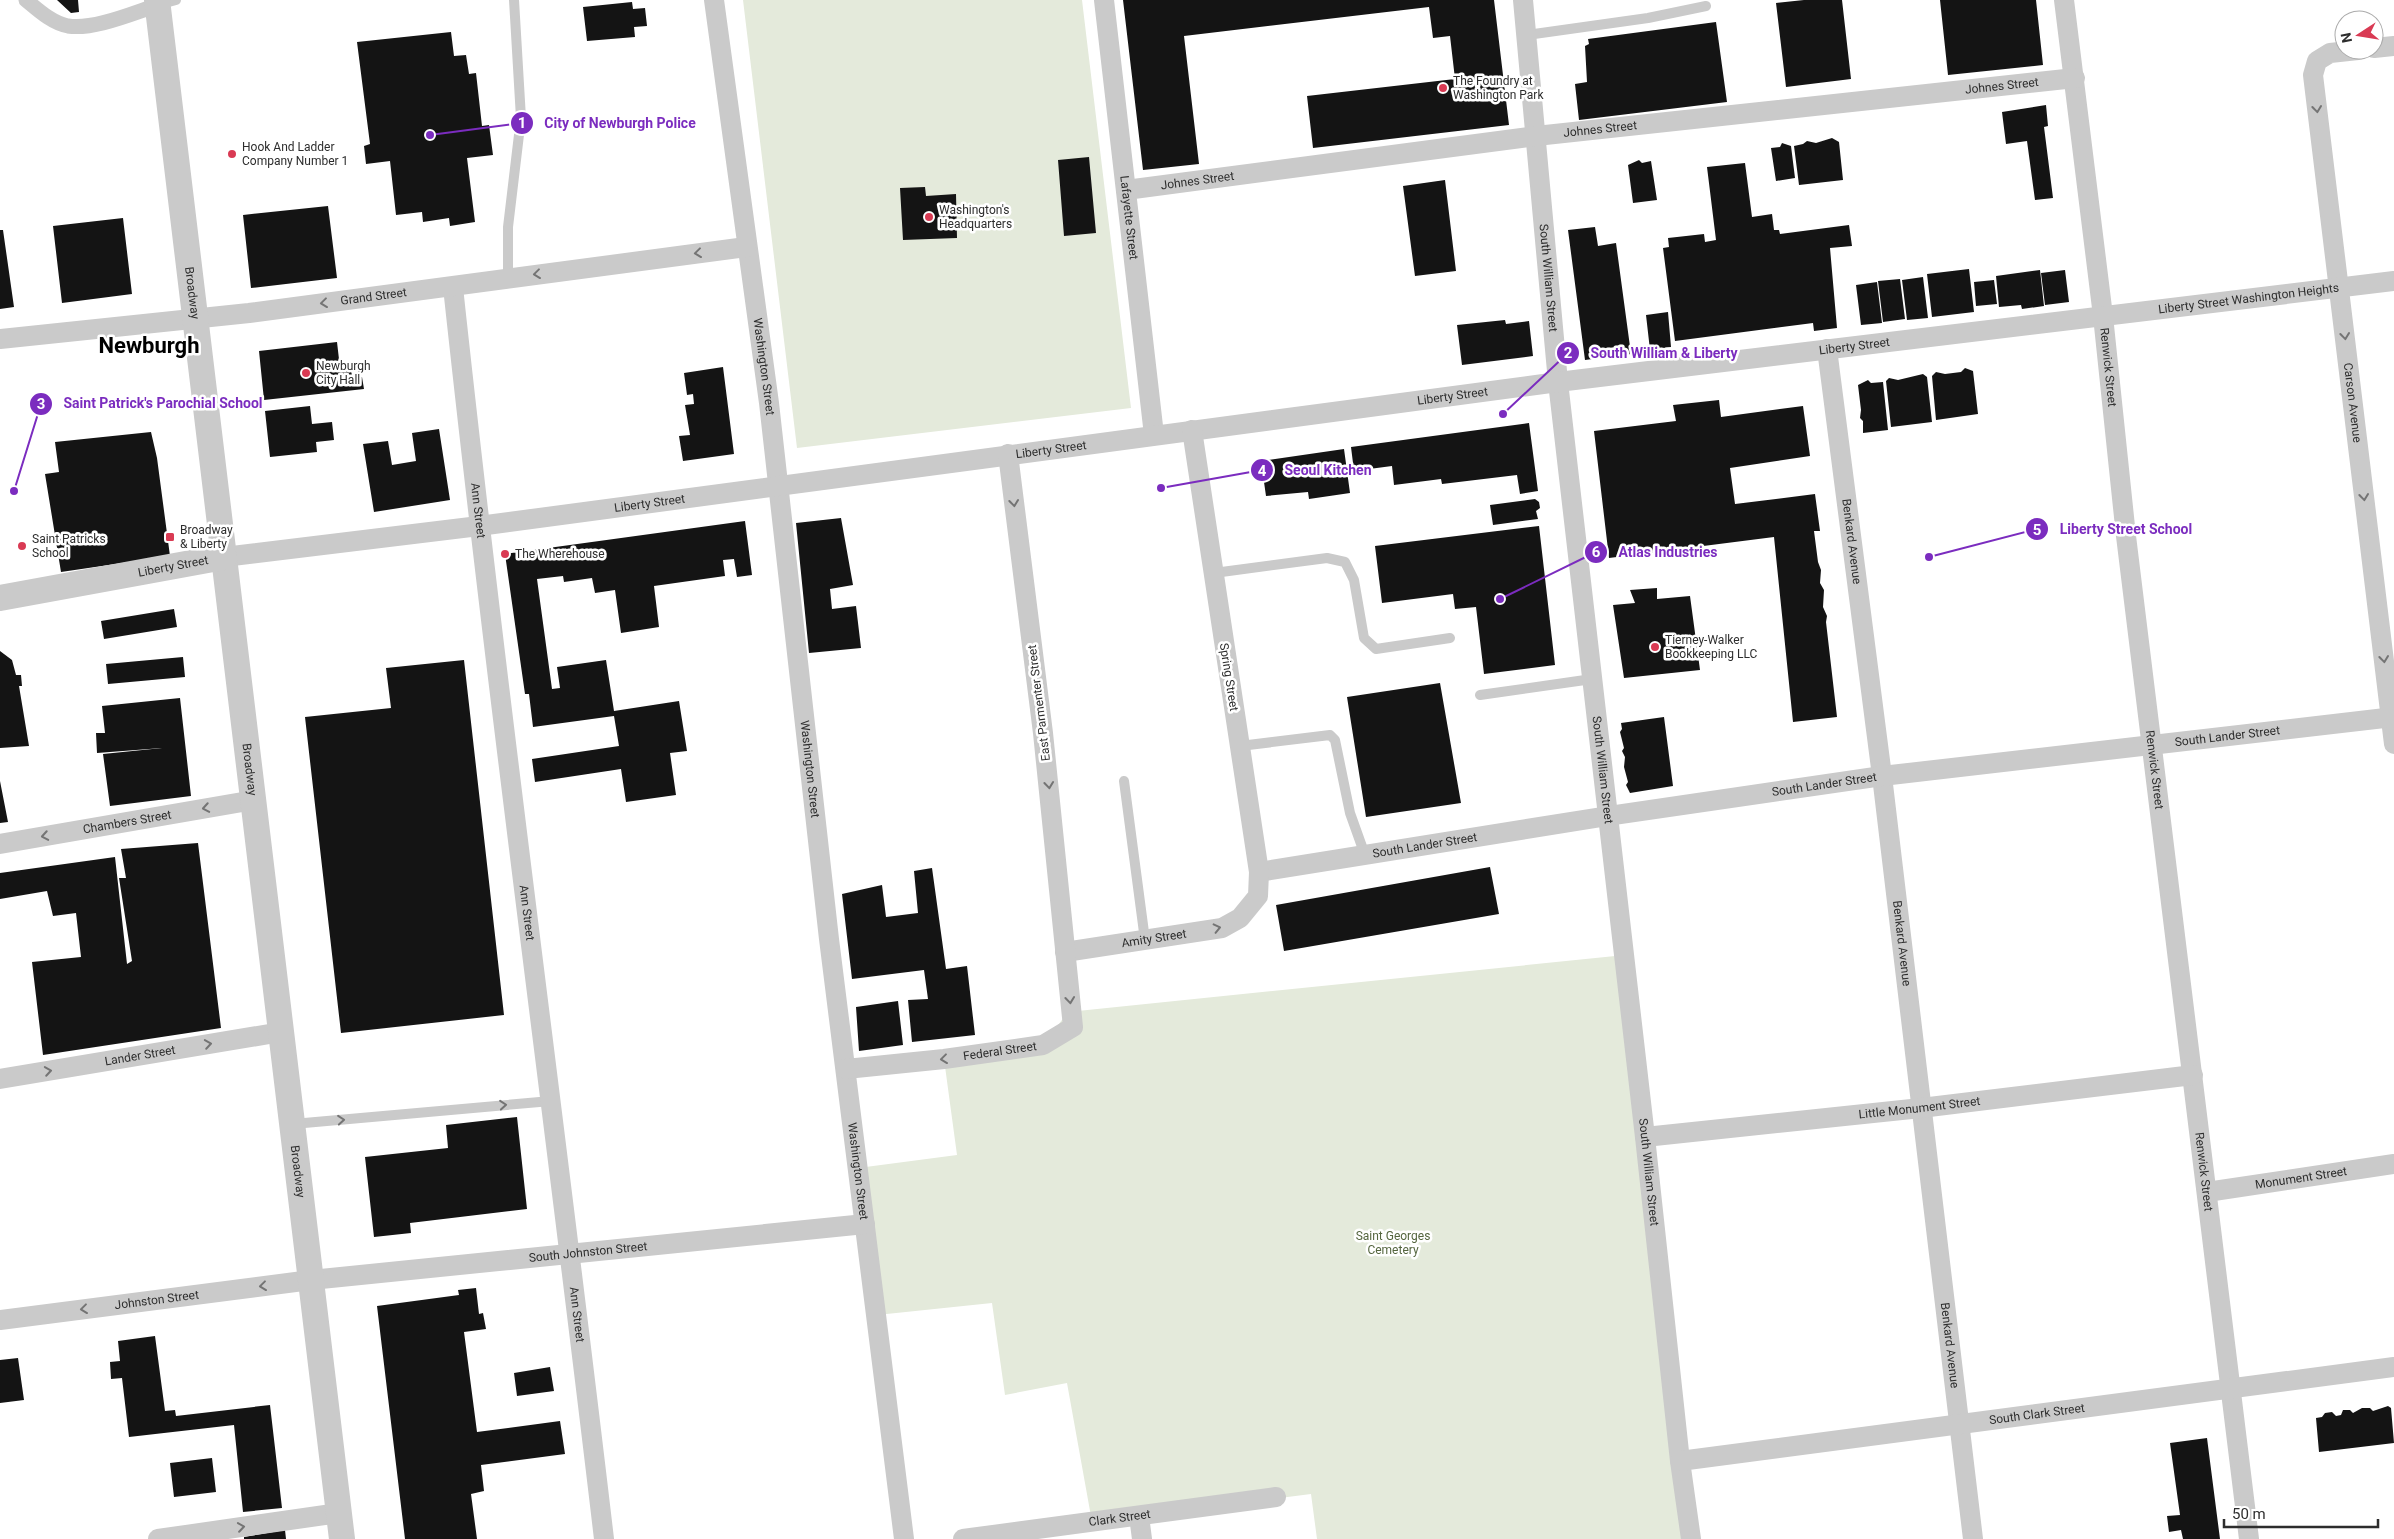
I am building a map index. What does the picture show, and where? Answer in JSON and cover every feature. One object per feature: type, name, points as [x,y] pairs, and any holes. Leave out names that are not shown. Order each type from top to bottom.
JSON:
[{"type":"street","points":[[26,0],[49,19],[68,26],[94,25],[164,2]]},
{"type":"street","name":"Washington Street","points":[[714,0],[746,247],[769,403],[846,1069],[904,1539]]},
{"type":"street","name":"Lafayette Street","points":[[1104,0],[1154,435]]},
{"type":"street","name":"South William Street","points":[[1523,0],[1558,382],[1646,1137],[1680,1461],[1691,1539]]},
{"type":"street","name":"Renwick Street","points":[[2064,0],[2103,316],[2126,536],[2249,1539]]},
{"type":"street","name":"Broadway","points":[[164,2],[196,319],[342,1539]]},
{"type":"street","name":"Carson Avenue","points":[[2334,53],[2317,61],[2313,74],[2394,744]]},
{"type":"street","name":"Johnes Street","points":[[1126,190],[1536,136],[2074,78]]},
{"type":"street","name":"Grand Street","points":[[0,339],[196,319],[453,287],[746,247]]},
{"type":"street","name":"Liberty Street Washington Heights","points":[[2103,316],[2394,281]]},
{"type":"street","name":"Ann Street","points":[[453,287],[479,526],[571,1255],[604,1539]]},
{"type":"street","name":"Liberty Street","points":[[0,598],[224,557],[479,526],[777,484],[1558,382],[1826,348],[2103,316]]},
{"type":"street","name":"Benkard Avenue","points":[[1826,348],[1882,776],[1973,1539]]},
{"type":"street","name":"Spring Street","points":[[1192,430],[1259,872],[1258,896],[1240,918]]},
{"type":"street","name":"East Parmenter Street","points":[[1008,454],[1043,733],[1065,952]]},
{"type":"street","name":"South Lander Street","points":[[1259,872],[1608,816],[1882,776],[2392,717]]},
{"type":"street","name":"Chambers Street","points":[[0,844],[254,800]]},
{"type":"street","name":"Amity Street","points":[[1065,952],[1222,928],[1240,918]]},
{"type":"street","name":"Federal Street","points":[[846,1069],[1043,1046],[1072,1028],[1065,952]]},
{"type":"street","name":"Lander Street","points":[[0,1079],[281,1032]]},
{"type":"street","name":"Little Monument Street","points":[[1646,1137],[1921,1108],[2193,1074]]},
{"type":"street","name":"Monument Street","points":[[2207,1192],[2394,1164]]},
{"type":"street","name":"South Johnston Street","points":[[311,1280],[866,1224]]},
{"type":"street","name":"Johnston Street","points":[[0,1320],[311,1280]]},
{"type":"street","name":"South Clark Street","points":[[1680,1461],[2394,1367]]},
{"type":"street","name":"Clark Street","points":[[963,1539],[1276,1497]]},
{"type":"street","points":[[158,1539],[339,1513]]},
{"type":"street","points":[[1139,1516],[1142,1539]]},
{"type":"lane","points":[[508,278],[508,227],[522,118],[514,0]]},
{"type":"lane","points":[[1527,35],[1648,18],[1706,6]]},
{"type":"lane","points":[[1214,572],[1327,558],[1345,562],[1354,580],[1364,638],[1376,650],[1450,638]]},
{"type":"lane","points":[[1480,694],[1592,679]]},
{"type":"lane","points":[[1240,746],[1330,735],[1335,740],[1350,813],[1365,855]]},
{"type":"lane","points":[[1124,781],[1145,940]]},
{"type":"lane","points":[[292,1124],[551,1101]]},
{"type":"green space","points":[[743,0],[1082,0],[1131,408],[797,448]]},
{"type":"green space","name":"Saint Georges Cemetery","points":[[1625,955],[1692,1539],[1317,1539],[1311,1494],[1092,1522],[1067,1383],[1005,1395],[992,1303],[877,1315],[858,1168],[957,1155],[944,1059],[1043,1045],[1068,1012]]},
{"type":"building","points":[[57,0],[78,0],[79,12],[71,13]]},
{"type":"building","name":"The Foundry at Washington Park","points":[[1123,0],[1494,0],[1509,125],[1313,148],[1307,96],[1455,79],[1450,36],[1433,38],[1429,7],[1184,36],[1199,164],[1143,170]]},
{"type":"building","points":[[1804,0],[1842,0],[1851,79],[1786,87],[1776,3]]},
{"type":"building","points":[[1940,0],[2036,0],[2043,65],[1948,75]]},
{"type":"building","points":[[632,2],[633,9],[645,8],[647,26],[634,27],[635,37],[587,41],[583,7]]},
{"type":"building","points":[[1716,22],[1727,102],[1579,120],[1575,84],[1587,82],[1585,46],[1589,44],[1588,39]]},
{"type":"building","points":[[451,32],[454,56],[466,55],[469,74],[476,73],[482,126],[489,125],[493,155],[467,158],[475,222],[450,226],[449,218],[423,222],[422,212],[396,215],[390,161],[366,164],[364,146],[370,144],[357,42]]},
{"type":"building","points":[[2046,105],[2048,126],[2044,127],[2053,198],[2035,200],[2027,141],[2006,144],[2002,112]]},
{"type":"building","points":[[1832,138],[1839,142],[1843,180],[1799,185],[1794,146],[1807,141],[1816,143]]},
{"type":"building","points":[[1782,143],[1791,146],[1795,178],[1776,181],[1771,148],[1780,147]]},
{"type":"building","points":[[1089,157],[1096,233],[1064,236],[1058,160]]},
{"type":"building","points":[[1639,160],[1642,163],[1651,161],[1657,200],[1633,203],[1628,165]]},
{"type":"building","points":[[1745,163],[1752,217],[1772,214],[1774,230],[1779,230],[1780,234],[1849,225],[1852,246],[1830,248],[1837,328],[1814,331],[1813,323],[1675,341],[1663,248],[1669,247],[1668,238],[1704,234],[1705,242],[1716,240],[1707,167]]},
{"type":"building","points":[[1445,180],[1456,271],[1415,276],[1403,186]]},
{"type":"building","name":"Washington's Headquarters","points":[[925,187],[926,196],[956,194],[957,238],[903,240],[900,188]]},
{"type":"building","points":[[328,206],[337,278],[251,288],[243,215]]},
{"type":"building","points":[[123,218],[132,294],[62,303],[53,226]]},
{"type":"building","points":[[1595,227],[1598,246],[1616,243],[1631,354],[1585,360],[1568,230]]},
{"type":"building","points":[[0,230],[3,230],[14,307],[0,309]]},
{"type":"building","points":[[1969,269],[1974,312],[1932,317],[1927,274]]},
{"type":"building","points":[[2040,270],[2044,306],[2022,309],[2021,305],[1999,307],[1996,276]]},
{"type":"building","points":[[2065,270],[2069,302],[2045,305],[2041,273]]},
{"type":"building","points":[[1923,277],[1928,318],[1907,320],[1902,280]]},
{"type":"building","points":[[1900,279],[1905,319],[1883,322],[1878,281]]},
{"type":"building","points":[[1994,280],[1997,304],[1976,306],[1974,282]]},
{"type":"building","points":[[1877,282],[1882,323],[1861,325],[1856,285]]},
{"type":"building","points":[[1668,312],[1671,347],[1650,350],[1646,315]]},
{"type":"building","points":[[1505,320],[1506,324],[1529,321],[1533,356],[1462,365],[1457,325]]},
{"type":"building","name":"Newburgh City Hall","points":[[337,342],[340,368],[351,367],[352,378],[362,377],[364,389],[264,400],[259,351]]},
{"type":"building","points":[[723,367],[734,454],[683,461],[679,436],[690,435],[685,405],[694,404],[693,394],[687,395],[684,373]]},
{"type":"building","points":[[1965,368],[1973,371],[1978,414],[1936,420],[1932,376],[1936,372],[1945,374],[1961,372]]},
{"type":"building","points":[[1923,374],[1927,377],[1932,422],[1891,427],[1886,381],[1889,378],[1898,380]]},
{"type":"building","points":[[1868,380],[1871,383],[1883,382],[1888,430],[1863,433],[1858,385]]},
{"type":"building","points":[[1719,400],[1721,417],[1803,406],[1810,456],[1730,468],[1735,504],[1815,494],[1820,531],[1814,531],[1818,562],[1821,570],[1820,583],[1824,590],[1823,607],[1827,616],[1826,622],[1837,717],[1793,722],[1774,537],[1609,558],[1594,431],[1676,421],[1673,405]]},
{"type":"building","points":[[310,406],[312,424],[332,422],[334,440],[316,442],[317,452],[270,457],[265,411]]},
{"type":"building","points":[[1529,423],[1538,491],[1520,494],[1517,475],[1442,484],[1441,479],[1394,485],[1392,466],[1354,471],[1351,447]]},
{"type":"building","points":[[439,429],[450,500],[374,512],[363,444],[388,441],[392,465],[416,461],[412,433]]},
{"type":"building","points":[[151,432],[157,458],[170,556],[61,572],[45,474],[59,472],[55,442]]},
{"type":"building","points":[[1344,449],[1350,493],[1309,499],[1308,492],[1266,496],[1261,461]]},
{"type":"building","points":[[1535,499],[1539,502],[1540,508],[1536,511],[1538,519],[1493,525],[1490,505]]},
{"type":"building","points":[[841,518],[853,585],[830,589],[832,609],[856,606],[861,648],[809,653],[796,523]]},
{"type":"building","points":[[745,521],[752,575],[737,577],[734,559],[723,560],[725,576],[654,586],[659,627],[621,633],[615,590],[595,593],[592,578],[564,582],[563,576],[537,579],[552,689],[560,688],[557,667],[606,660],[614,711],[679,701],[687,751],[670,753],[676,795],[626,802],[621,769],[535,782],[532,759],[619,746],[614,716],[533,727],[529,694],[525,694],[505,554]]},
{"type":"building","points":[[1539,526],[1555,665],[1484,674],[1476,607],[1455,609],[1453,594],[1382,603],[1375,546]]},
{"type":"building","points":[[1657,588],[1657,599],[1690,596],[1700,670],[1624,678],[1613,605],[1635,603],[1630,590]]},
{"type":"building","points":[[174,609],[177,627],[104,639],[101,621]]},
{"type":"building","points":[[0,651],[12,660],[16,675],[21,675],[22,686],[19,686],[29,746],[0,748]]},
{"type":"building","points":[[183,657],[185,677],[108,684],[106,664]]},
{"type":"building","points":[[464,660],[504,1015],[341,1033],[305,717],[391,708],[386,668]]},
{"type":"building","points":[[1440,683],[1461,803],[1366,817],[1347,697]]},
{"type":"building","points":[[180,698],[191,796],[110,806],[103,754],[162,748],[97,753],[96,733],[105,733],[102,706]]},
{"type":"building","points":[[1664,717],[1673,786],[1630,793],[1626,785],[1628,782],[1624,767],[1625,757],[1622,751],[1624,748],[1620,732],[1622,729],[1621,723]]},
{"type":"building","points":[[0,781],[8,822],[0,823]]},
{"type":"building","points":[[198,843],[221,1028],[43,1055],[32,962],[81,957],[76,913],[53,916],[47,891],[0,899],[0,873],[115,857],[127,964],[132,961],[119,878],[126,878],[121,849]]},
{"type":"building","points":[[1490,867],[1499,914],[1284,951],[1276,905]]},
{"type":"building","points":[[932,868],[946,969],[967,966],[975,1035],[912,1042],[908,1000],[928,999],[924,970],[852,979],[842,894],[882,885],[886,917],[918,913],[914,871]]},
{"type":"building","points":[[898,1001],[903,1045],[859,1051],[856,1007]]},
{"type":"building","points":[[517,1117],[527,1209],[410,1223],[411,1233],[374,1237],[365,1157],[448,1148],[446,1125]]},
{"type":"building","points":[[476,1288],[479,1314],[483,1313],[486,1329],[464,1332],[477,1432],[560,1421],[565,1454],[481,1465],[484,1491],[471,1494],[477,1539],[405,1539],[377,1306],[459,1295],[458,1290]]},
{"type":"building","points":[[155,1336],[165,1411],[175,1410],[176,1416],[270,1405],[282,1508],[243,1512],[234,1425],[129,1437],[122,1378],[111,1379],[110,1362],[120,1361],[118,1341]]},
{"type":"building","points":[[18,1358],[24,1400],[0,1403],[0,1360]]},
{"type":"building","points":[[550,1367],[554,1391],[517,1396],[514,1373]]},
{"type":"building","points":[[2388,1406],[2391,1408],[2394,1443],[2319,1452],[2316,1418],[2322,1417],[2325,1413],[2332,1412],[2336,1416],[2341,1415],[2343,1410],[2350,1410],[2353,1413],[2362,1408],[2370,1408],[2373,1411]]},
{"type":"building","points":[[2207,1438],[2220,1539],[2183,1539],[2181,1530],[2169,1532],[2167,1516],[2180,1515],[2170,1443]]},
{"type":"building","points":[[212,1458],[216,1492],[174,1497],[170,1463]]},
{"type":"building","points":[[285,1530],[286,1539],[244,1539],[244,1537]]},
{"type":"place","name":"The Foundry at Washington Park","points":[[1443,88]]},
{"type":"place","name":"City of Newburgh Police","points":[[430,135]]},
{"type":"place","name":"Hook And Ladder Company Number 1","points":[[232,154]]},
{"type":"place","name":"Washington's Headquarters","points":[[929,217]]},
{"type":"place","name":"Newburgh City Hall","points":[[306,373]]},
{"type":"place","name":"South William & Liberty","points":[[1503,414]]},
{"type":"place","name":"Seoul Kitchen","points":[[1161,488]]},
{"type":"place","name":"Saint Patrick's Parochial School","points":[[14,491]]},
{"type":"place","name":"Broadway & Liberty","points":[[170,537]]},
{"type":"place","name":"Saint Patricks School","points":[[22,546]]},
{"type":"place","name":"The Wherehouse","points":[[505,554]]},
{"type":"place","name":"Liberty Street School","points":[[1929,557]]},
{"type":"place","name":"Atlas Industries","points":[[1500,599]]},
{"type":"place","name":"Tierney-Walker Bookkeeping LLC","points":[[1655,647]]},
{"type":"district","name":"Newburgh","points":[[149,345]]}]
